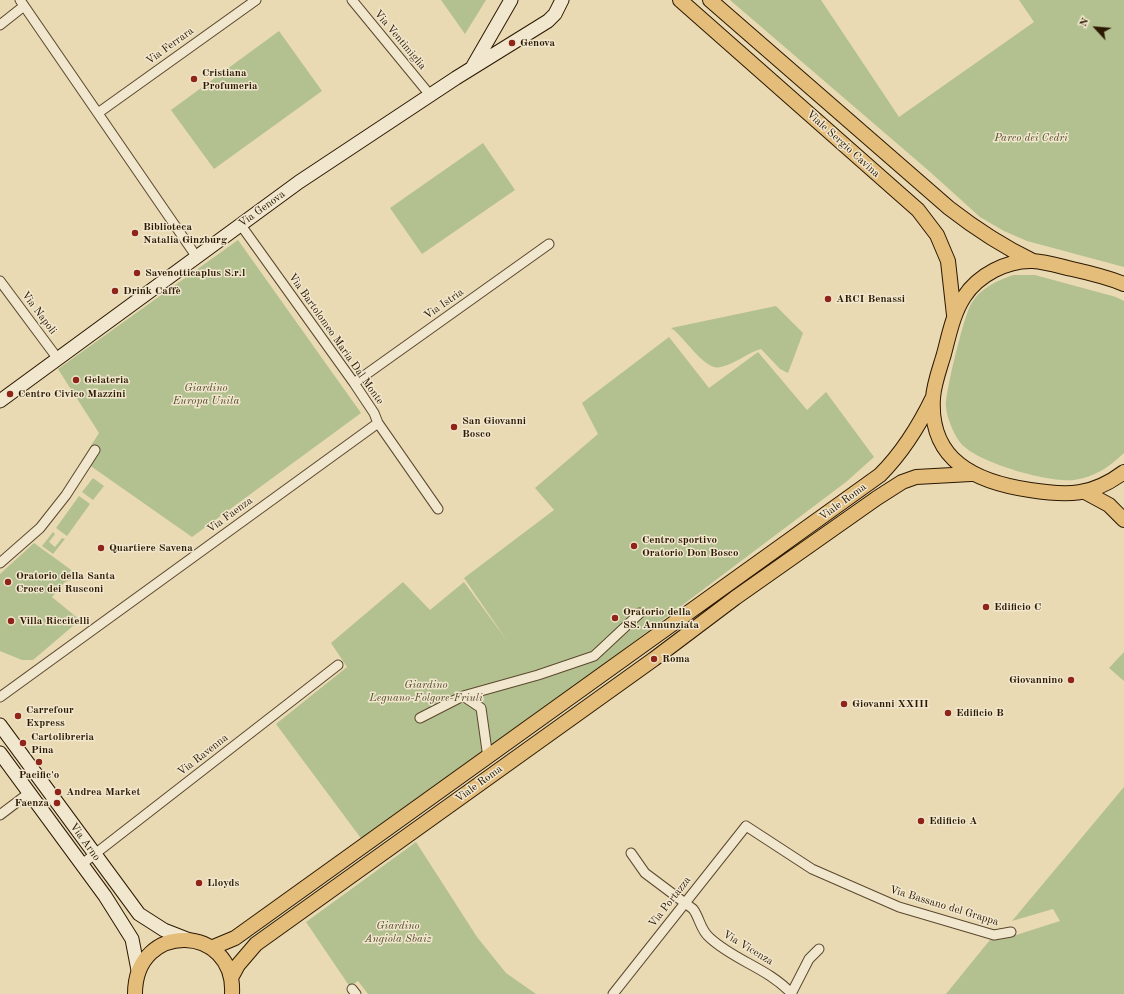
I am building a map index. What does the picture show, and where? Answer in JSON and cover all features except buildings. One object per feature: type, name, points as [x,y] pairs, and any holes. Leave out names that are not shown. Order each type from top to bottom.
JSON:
[{"type":"main road","name":"Viale Sergio Cavina","points":[[680,0],[918,210],[937,235],[948,261],[954,317]]},
{"type":"main road","name":"Viale Sergio Cavina","points":[[710,0],[949,208],[987,236],[1033,261]]},
{"type":"main road","points":[[1124,284],[1107,277],[1033,261],[1015,263],[985,275],[970,288],[954,317],[933,397],[934,423],[941,442],[958,463],[971,474],[983,480],[1050,493],[1085,492],[1105,484],[1124,472]]},
{"type":"main road","name":"Viale Roma","points":[[211,948],[236,938],[880,475],[894,461],[909,442],[933,397]]},
{"type":"main road","name":"Viale Roma","points":[[231,978],[238,964],[256,944],[654,659],[735,598],[902,482],[929,475],[971,474]]},
{"type":"main road","points":[[1085,492],[1110,505],[1124,520]]},
{"type":"main road","points":[[135,994],[135,982],[138,970],[145,959],[158,947],[174,940],[187,939],[200,942],[221,956],[227,966],[231,978],[232,994]]},
{"type":"street","name":"Via Ferrara","points":[[98,113],[256,0]]},
{"type":"street","name":"Via Ventimiglia","points":[[352,0],[430,95]]},
{"type":"street","name":"Via Genova","points":[[472,68],[511,0]]},
{"type":"street","name":"Via Genova","points":[[0,402],[298,182],[430,95],[548,20],[555,14],[562,0]]},
{"type":"street","points":[[0,25],[22,3],[196,256]]},
{"type":"street","name":"Via Bartolomeo Maria Dal Monte","points":[[240,224],[354,383],[374,413],[378,423],[438,509]]},
{"type":"street","name":"Via Istria","points":[[354,383],[549,244]]},
{"type":"street","points":[[1107,277],[1124,279]]},
{"type":"street","name":"Via Napoli","points":[[0,282],[58,359]]},
{"type":"street","name":"Via Faenza","points":[[0,697],[378,423]]},
{"type":"street","points":[[0,564],[40,528],[66,495],[95,450]]},
{"type":"street","points":[[728,584],[735,598]]},
{"type":"street","points":[[420,718],[463,696],[538,675],[594,656],[640,613]]},
{"type":"street","name":"Via Ravenna","points":[[82,864],[338,664]]},
{"type":"street","name":"Viale Roma","points":[[463,696],[481,708],[488,758]]},
{"type":"street","name":"Via Arno","points":[[0,725],[94,854],[140,914],[164,930],[187,939]]},
{"type":"street","name":"Via Arno","points":[[0,753],[105,896],[132,939],[138,970]]},
{"type":"street","points":[[0,815],[29,793]]},
{"type":"street","name":"Via Portazza","points":[[613,994],[746,826]]},
{"type":"street","name":"Via Bassano del Grappa","points":[[746,826],[812,870],[899,907],[994,935],[1011,932]]},
{"type":"street","name":"Via Vicenza","points":[[630,853],[645,873],[698,915],[700,925],[708,937],[776,979],[792,994]]},
{"type":"street","points":[[792,994],[809,959],[819,949]]},
{"type":"green space","points":[[441,0],[486,0],[465,34]]},
{"type":"green space","name":"Parco dei Cedri","points":[[730,0],[821,0],[899,117],[1034,22],[1019,0],[1124,0],[1124,267],[1027,241],[1004,231],[980,217],[929,171]]},
{"type":"green space","points":[[279,31],[322,91],[214,169],[171,110]]},
{"type":"green space","points":[[483,143],[515,190],[422,254],[390,208]]},
{"type":"green space","name":"Giardino Europa Unita","points":[[238,240],[361,413],[192,537],[82,460],[99,433],[58,369]]},
{"type":"green space","points":[[1013,275],[1035,275],[1116,297],[1124,301],[1124,453],[1107,467],[1082,479],[1062,480],[1030,475],[995,463],[967,449],[959,441],[951,425],[946,407],[946,399],[968,311],[975,298],[984,289]]},
{"type":"green space","points":[[776,306],[803,333],[788,373],[780,369],[761,349],[726,366],[715,367],[708,364],[695,353],[677,332],[671,328]]},
{"type":"green space","name":"Centro sportivo Oratorio Don Bosco","points":[[669,337],[709,388],[758,352],[807,410],[826,392],[874,457],[846,482],[551,704],[549,703],[363,841],[276,724],[347,667],[331,643],[403,582],[430,610],[464,582],[508,642],[464,578],[554,510],[535,488],[598,434],[582,403]]},
{"type":"green space","points":[[93,478],[104,486],[93,500],[82,492]]},
{"type":"green space","points":[[79,496],[90,504],[67,536],[56,528]]},
{"type":"green space","points":[[53,532],[55,534],[49,542],[55,547],[62,538],[65,539],[53,554],[42,546]]},
{"type":"green space","points":[[34,543],[81,577],[65,582],[52,597],[80,620],[33,660],[22,660],[0,651],[0,574]]},
{"type":"green space","points":[[1124,652],[1124,681],[1109,668]]},
{"type":"green space","points":[[1124,787],[1124,994],[946,994],[994,935],[1013,936],[1060,921],[1053,909],[1012,921]]},
{"type":"green space","name":"Giardino Angiola Sbaiz","points":[[416,842],[477,937],[506,973],[536,994],[368,994],[358,981],[350,987],[306,922]]},
{"type":"place","name":"Genova","points":[[512,43]]},
{"type":"place","name":"Cristiana Profumeria","points":[[194,79]]},
{"type":"place","name":"Biblioteca Natalia Ginzburg","points":[[135,233]]},
{"type":"place","name":"Savenotticaplus S.r.l","points":[[137,273]]},
{"type":"place","name":"Drink Caffè","points":[[115,291]]},
{"type":"place","name":"ARCI Benassi","points":[[828,299]]},
{"type":"place","name":"Gelateria","points":[[76,380]]},
{"type":"place","name":"Centro Civico Mazzini","points":[[10,394]]},
{"type":"place","name":"San Giovanni Bosco","points":[[454,427]]},
{"type":"place","name":"Centro sportivo Oratorio Don Bosco","points":[[634,546]]},
{"type":"place","name":"Quartiere Savena","points":[[101,548]]},
{"type":"place","name":"Oratorio della Santa Croce dei Rusconi","points":[[8,582]]},
{"type":"place","name":"Edificio C","points":[[986,607]]},
{"type":"place","name":"Oratorio della SS. Annunziata","points":[[615,618]]},
{"type":"place","name":"Villa Riccitelli","points":[[11,621]]},
{"type":"place","name":"Roma","points":[[654,659]]},
{"type":"place","name":"Giovannino","points":[[1071,680]]},
{"type":"place","name":"Giovanni XXIII","points":[[844,704]]},
{"type":"place","name":"Edificio B","points":[[948,713]]},
{"type":"place","name":"Carrefour Express","points":[[18,716]]},
{"type":"place","name":"Cartolibreria Pina","points":[[23,743]]},
{"type":"place","name":"Pacific'o","points":[[39,762]]},
{"type":"place","name":"Andrea Market","points":[[58,792]]},
{"type":"place","name":"Faenza","points":[[57,803]]},
{"type":"place","name":"Edificio A","points":[[921,821]]},
{"type":"place","name":"Lloyds","points":[[199,883]]},
{"type":"park label","name":"Giardino Legnano-Folgore-Friuli","points":[[426,691]]}]
